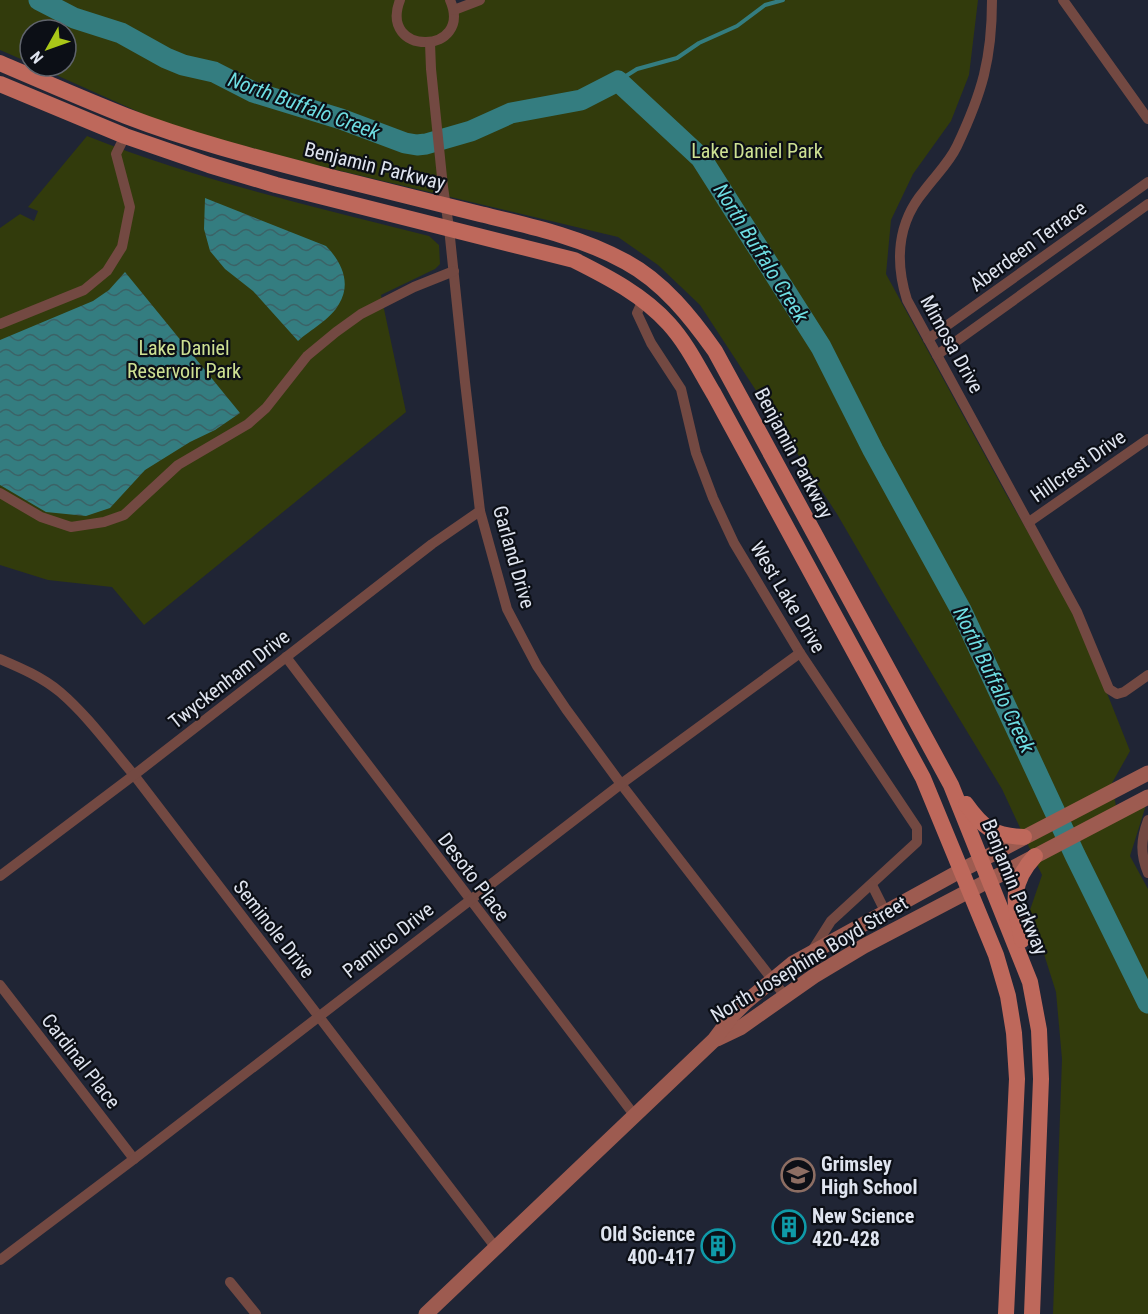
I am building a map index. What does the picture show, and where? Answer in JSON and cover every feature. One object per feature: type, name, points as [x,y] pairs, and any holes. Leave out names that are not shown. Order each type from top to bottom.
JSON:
[{"type":"main road","name":"Benjamin Parkway","points":[[0,63],[127,116],[185,136],[272,162],[592,244],[628,263],[653,281],[698,327],[715,351],[951,785],[1030,982],[1039,1030],[1041,1079],[1032,1314]]},
{"type":"main road","points":[[0,84],[124,136],[209,165],[574,260],[613,280],[643,300],[669,324],[714,394],[922,778],[996,955],[1008,996],[1014,1033],[1017,1079],[1006,1314]]},
{"type":"main road","name":"North Josephine Boyd Street","points":[[426,1314],[714,1040],[732,1016],[771,979],[812,951],[885,911],[1148,773]]},
{"type":"main road","points":[[951,785],[980,823],[990,830],[1010,837],[1024,837]]},
{"type":"main road","name":"North Josephine Boyd Street","points":[[714,1040],[740,1028],[785,996],[864,946],[1148,797]]},
{"type":"main road","points":[[1030,982],[1015,911],[1015,892],[1025,867],[1035,856]]},
{"type":"street","points":[[400,0],[396,18],[405,35],[421,43],[439,40],[451,27],[452,5],[480,0]]},
{"type":"street","name":"Mimosa Drive","points":[[992,0],[992,32],[979,96],[956,149],[911,209],[904,228],[899,255],[900,278],[907,300],[1077,612],[1105,683],[1113,693],[1124,692],[1148,675]]},
{"type":"street","points":[[1063,0],[1148,119]]},
{"type":"street","name":"Garland Drive","points":[[430,43],[434,104],[480,511],[507,609],[537,666],[621,784],[785,996]]},
{"type":"street","points":[[0,324],[84,290],[107,271],[122,247],[129,216],[128,197],[116,154],[124,136]]},
{"type":"street","name":"Aberdeen Terrace","points":[[928,339],[1148,182]]},
{"type":"street","name":"Aberdeen Terrace","points":[[937,355],[1148,204]]},
{"type":"street","points":[[0,493],[41,517],[71,527],[104,522],[124,515],[178,465],[248,424],[266,408],[307,356],[336,332],[361,314],[414,286],[454,271]]},
{"type":"street","name":"West Lake Drive","points":[[643,300],[637,313],[651,343],[681,389],[696,453],[713,498],[734,543],[800,653],[917,828],[917,842],[831,921],[812,951]]},
{"type":"street","name":"Hillcrest Drive","points":[[1029,522],[1148,439]]},
{"type":"street","name":"Twyckenham Drive","points":[[0,876],[432,544],[480,511]]},
{"type":"street","name":"Pamlico Drive","points":[[0,1260],[134,1160],[468,900],[800,653]]},
{"type":"street","name":"Desoto Place","points":[[286,657],[634,1116]]},
{"type":"street","name":"Seminole Drive","points":[[0,659],[31,672],[60,692],[90,722],[134,775],[496,1248]]},
{"type":"street","points":[[1148,820],[1142,859],[1148,873]]},
{"type":"street","points":[[872,885],[885,911]]},
{"type":"street","name":"Cardinal Place","points":[[0,985],[134,1160]]},
{"type":"street","points":[[230,1282],[256,1314]]},
{"type":"green space","name":"Lake Daniel Park","points":[[0,0],[446,0],[450,12],[485,0],[978,0],[969,75],[951,121],[913,174],[891,220],[886,274],[1006,494],[1076,615],[1130,751],[1112,783],[1118,818],[1146,805],[1130,856],[1148,889],[1148,1314],[1053,1314],[1062,1059],[1056,992],[1030,910],[1042,875],[1002,789],[837,514],[700,305],[658,265],[618,237],[316,165],[170,126],[63,78],[78,78],[78,18],[18,18],[18,58],[0,50]]},
{"type":"green space","name":"Lake Daniel Reservoir Park","points":[[87,136],[213,179],[429,236],[439,245],[440,264],[435,269],[381,295],[406,412],[144,625],[112,587],[48,580],[0,565],[0,228],[20,214],[34,221],[38,211],[28,207]]},
{"type":"water","points":[[205,198],[326,246],[340,265],[345,280],[343,296],[331,315],[298,341],[253,291],[225,269],[210,251],[204,229]]},
{"type":"water","points":[[125,272],[240,413],[145,470],[110,508],[86,516],[46,512],[0,485],[0,340],[93,301],[109,290]]},
{"type":"waterway","name":"North Buffalo Creek","points":[[39,0],[74,18],[121,33],[166,58],[183,65],[214,72],[253,92],[417,145],[471,131],[511,113],[581,100],[618,81],[701,158],[821,347],[873,450],[961,610],[1075,855],[1148,1003]]},
{"type":"waterway","points":[[618,81],[637,69],[677,58],[699,43],[737,26],[765,5],[783,0]]},
{"type":"place","name":"Grimsley High School","points":[[798,1175]]},
{"type":"place","name":"New Science 420-428","points":[[789,1227]]},
{"type":"place","name":"Old Science 400-417","points":[[718,1246]]}]
